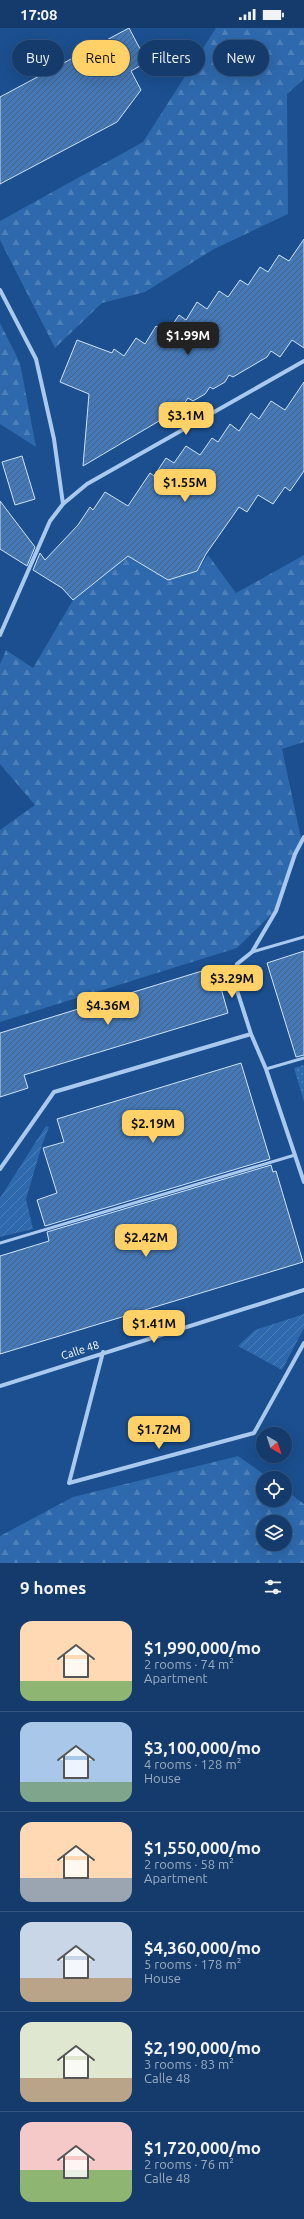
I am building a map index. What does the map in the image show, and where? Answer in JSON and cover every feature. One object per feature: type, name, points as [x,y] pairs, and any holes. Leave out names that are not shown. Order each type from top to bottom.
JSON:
[{"type":"street","points":[[0,290],[36,359],[54,439],[63,504]]},
{"type":"street","points":[[0,635],[50,521],[63,504],[86,484],[304,361]]},
{"type":"street","points":[[304,837],[295,854],[276,911],[252,952],[237,964],[233,978],[251,1034],[266,1070],[304,1182]]},
{"type":"street","points":[[0,1169],[54,1092],[251,1034]]},
{"type":"street","name":"Calle 48","points":[[0,1386],[103,1352],[304,1290]]},
{"type":"street","points":[[103,1352],[69,1483],[254,1433],[304,1343]]},
{"type":"lane","points":[[252,952],[304,937]]},
{"type":"lane","points":[[266,1070],[304,1058]]},
{"type":"lane","points":[[0,1243],[295,1155]]},
{"type":"green space","points":[[216,28],[304,28],[304,79],[287,94],[288,214],[214,249],[145,292],[102,303],[55,348],[0,240],[0,221],[143,142],[185,76],[205,76],[205,45]]},
{"type":"green space","points":[[0,323],[20,363],[36,447],[0,424]]},
{"type":"green space","points":[[120,551],[168,580],[197,571],[208,555],[236,593],[304,555],[304,742],[282,749],[302,843],[276,910],[237,948],[0,1022],[0,830],[35,805],[0,764],[0,664],[6,650],[33,668],[73,600],[101,577]]},
{"type":"green space","points":[[304,1065],[304,1102],[294,1068]]},
{"type":"green space","points":[[46,1126],[49,1127],[26,1199],[33,1229],[0,1237],[0,1198]]},
{"type":"green space","points":[[304,1314],[304,1328],[282,1370],[238,1346],[255,1330]]},
{"type":"green space","points":[[238,1456],[259,1471],[256,1471],[256,1507],[292,1507],[292,1495],[304,1504],[304,1563],[0,1563],[0,1536],[73,1497]]},
{"type":"building","points":[[129,28],[138,45],[138,67],[131,71],[141,90],[117,122],[0,184],[0,97],[39,76],[64,76],[64,63],[72,58],[72,76],[130,76],[130,40],[107,40]]},
{"type":"building","points":[[304,239],[304,348],[292,340],[280,357],[271,351],[267,357],[233,377],[229,375],[225,382],[213,389],[210,387],[205,394],[193,401],[188,398],[181,408],[83,466],[89,394],[60,382],[77,340],[112,353],[114,349],[124,356],[136,338],[145,344],[156,326],[167,333],[179,315],[186,320],[197,302],[207,309],[219,291],[228,297],[240,280],[248,285],[260,267],[268,272],[279,255],[289,261]]},
{"type":"building","points":[[304,382],[304,471],[290,491],[285,487],[273,504],[258,495],[247,512],[239,507],[206,554],[197,571],[168,580],[128,556],[73,600],[62,588],[33,570],[40,553],[45,560],[78,525],[90,507],[93,510],[105,492],[128,506],[150,473],[154,476],[166,458],[174,463],[186,446],[200,455],[212,438],[218,442],[230,424],[239,431],[251,413],[259,419],[271,401],[285,410]]},
{"type":"building","points":[[22,456],[35,499],[15,505],[2,462]]},
{"type":"building","points":[[0,501],[35,547],[27,566],[0,549]]},
{"type":"building","points":[[304,951],[304,1055],[296,1057],[267,963]]},
{"type":"building","points":[[215,967],[228,1013],[24,1075],[28,1088],[0,1097],[0,1033]]},
{"type":"building","points":[[241,1063],[270,1159],[45,1226],[37,1200],[57,1193],[43,1148],[64,1142],[57,1119]]},
{"type":"building","points":[[271,1165],[273,1172],[276,1171],[303,1262],[0,1354],[0,1256],[49,1241],[47,1232]]}]
